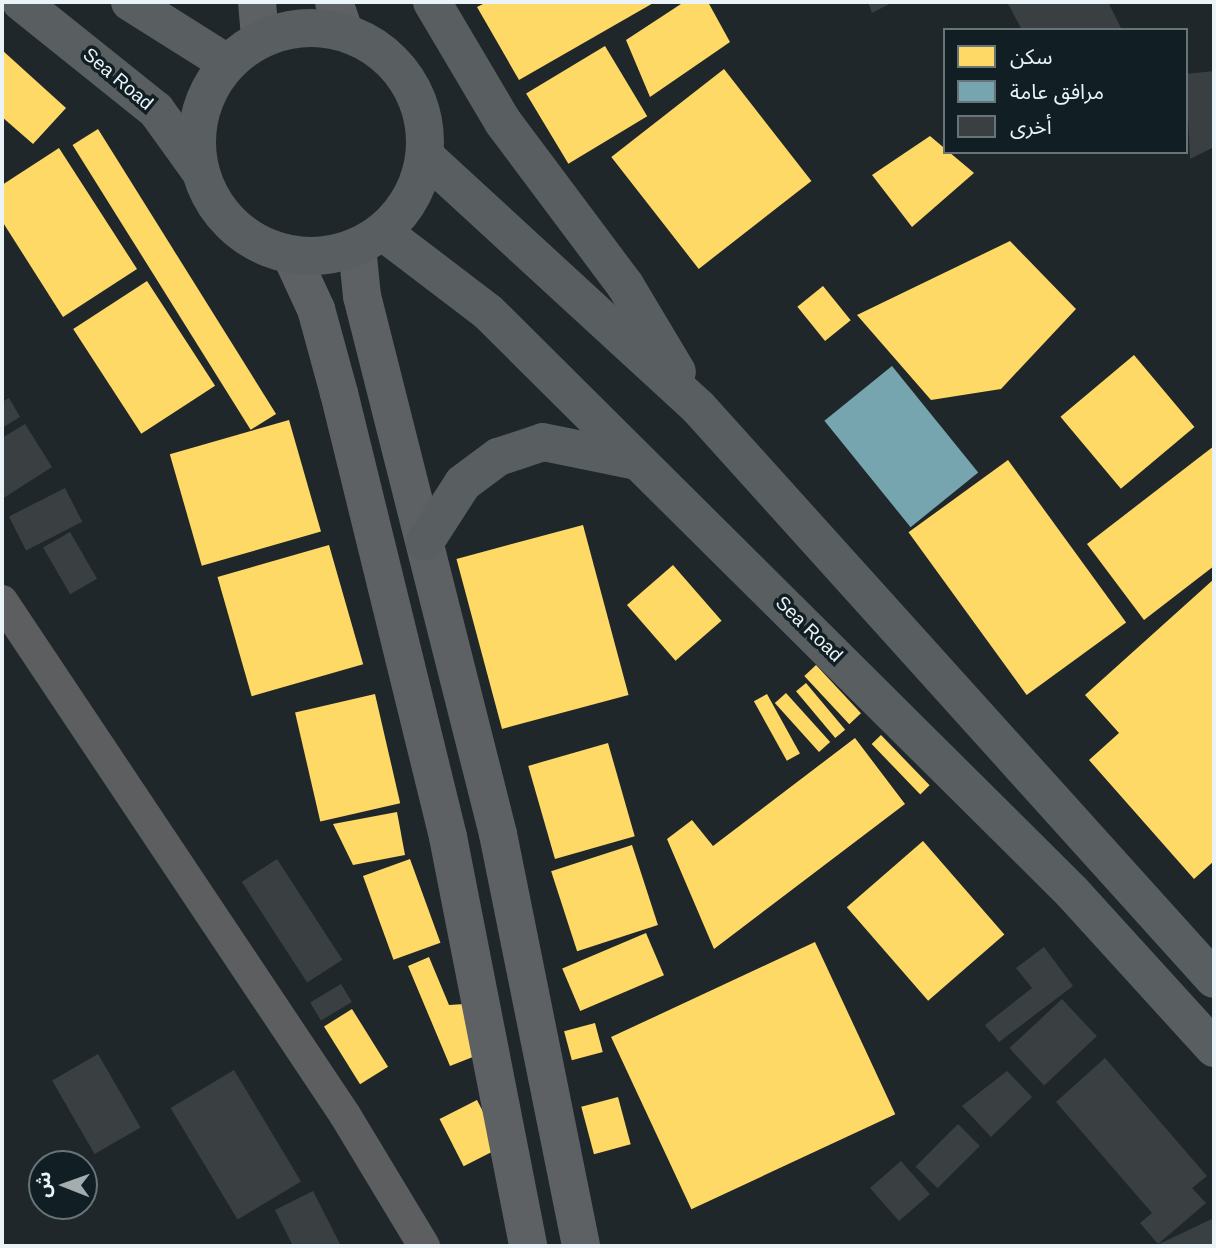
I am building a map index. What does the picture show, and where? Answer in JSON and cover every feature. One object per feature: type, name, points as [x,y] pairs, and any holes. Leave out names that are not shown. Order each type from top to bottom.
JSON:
[{"type":"highway","name":"Sea Road","points":[[20,2],[156,110],[200,171]]},
{"type":"highway","points":[[130,2],[227,63]]},
{"type":"highway","points":[[432,2],[503,122],[625,285],[698,407]]},
{"type":"highway","points":[[339,16],[380,49],[408,78],[423,116],[425,156],[411,198],[370,239],[325,256],[291,255],[250,240],[219,210],[200,171],[200,114],[227,63],[258,20],[301,26],[339,16]]},
{"type":"highway","points":[[425,156],[698,407],[1214,979]]},
{"type":"highway","name":"Sea Road","points":[[370,239],[488,313],[922,740],[1214,1048]]},
{"type":"highway","points":[[425,542],[463,483],[498,457],[542,442],[636,461]]},
{"type":"highway","points":[[922,740],[962,702]]},
{"type":"main road","points":[[370,239],[362,296],[498,834],[581,1246]]},
{"type":"main road","points":[[291,255],[316,309],[339,393],[448,837],[528,1246]]},
{"type":"main road","points":[[448,837],[498,834]]},
{"type":"street","points":[[2,601],[345,1115],[424,1246]]},
{"type":"building: سكن","points":[[487,2],[655,2],[519,80],[477,7]]},
{"type":"building: سكن","points":[[684,2],[708,2],[730,42],[650,97],[626,40]]},
{"type":"building: سكن","points":[[605,46],[647,116],[568,164],[526,93]]},
{"type":"building: سكن","points":[[2,50],[66,108],[33,144],[2,117]]},
{"type":"building: سكن","points":[[724,69],[811,181],[699,269],[611,157]]},
{"type":"building: سكن","points":[[98,129],[276,414],[251,430],[73,145]]},
{"type":"building: سكن","points":[[930,136],[943,147],[943,154],[951,154],[974,173],[912,227],[872,175]]},
{"type":"building: سكن","points":[[59,148],[137,269],[63,317],[2,221],[2,185]]},
{"type":"building: سكن","points":[[1010,241],[1076,309],[1001,389],[931,400],[857,315]]},
{"type":"building: سكن","points":[[147,281],[215,386],[141,434],[73,329]]},
{"type":"building: سكن","points":[[823,286],[851,320],[825,341],[797,307]]},
{"type":"building: سكن","points":[[1134,355],[1194,427],[1121,489],[1060,417]]},
{"type":"building: سكن","points":[[289,420],[321,532],[202,566],[170,454]]},
{"type":"building: سكن","points":[[1214,446],[1214,566],[1144,620],[1087,544]]},
{"type":"building: سكن","points":[[1008,460],[1126,623],[1027,695],[908,532]]},
{"type":"building: سكن","points":[[583,525],[629,695],[502,729],[456,559]]},
{"type":"building: سكن","points":[[329,545],[363,664],[252,696],[217,577]]},
{"type":"building: سكن","points":[[673,565],[722,621],[676,661],[627,605]]},
{"type":"building: سكن","points":[[1214,579],[1214,861],[1194,879],[1089,760],[1119,733],[1085,695]]},
{"type":"building: سكن","points":[[816,665],[861,713],[849,724],[804,676]]},
{"type":"building: سكن","points":[[806,683],[845,730],[835,738],[796,691]]},
{"type":"building: سكن","points":[[786,693],[830,742],[819,752],[775,703]]},
{"type":"building: سكن","points":[[375,694],[400,803],[320,822],[295,712]]},
{"type":"building: سكن","points":[[767,694],[800,753],[787,761],[754,701]]},
{"type":"building: سكن","points":[[881,735],[930,785],[920,794],[872,744]]},
{"type":"building: سكن","points":[[855,738],[905,804],[714,949],[667,839],[692,820],[713,846]]},
{"type":"building: سكن","points":[[608,743],[635,836],[555,859],[528,766]]},
{"type":"building: سكن","points":[[397,812],[405,855],[353,865],[333,824]]},
{"type":"building: سكن","points":[[923,841],[1004,935],[928,1001],[847,907]]},
{"type":"building: سكن","points":[[632,845],[658,925],[577,951],[551,871]]},
{"type":"building: سكن","points":[[410,859],[440,943],[393,960],[363,876]]},
{"type":"building: سكن","points":[[646,933],[664,975],[580,1011],[562,969]]},
{"type":"building: سكن","points":[[815,942],[895,1114],[691,1209],[611,1037]]},
{"type":"building: سكن","points":[[429,957],[449,1005],[479,1003],[483,1053],[450,1066],[408,966]]},
{"type":"building: سكن","points":[[352,1009],[388,1067],[360,1084],[324,1026]]},
{"type":"building: سكن","points":[[595,1023],[603,1052],[572,1060],[564,1031]]},
{"type":"building: سكن","points":[[618,1097],[631,1144],[594,1154],[581,1107]]},
{"type":"building: سكن","points":[[477,1100],[501,1147],[464,1166],[440,1119]]},
{"type":"building: مرافق عامة","points":[[892,366],[978,472],[911,527],[824,421]]},
{"type":"building: أخرى","points":[[868,2],[893,2],[872,13]]},
{"type":"building: أخرى","points":[[1007,2],[1108,2],[1121,28],[1021,28]]},
{"type":"building: أخرى","points":[[1214,71],[1214,147],[1190,159],[1188,116],[1188,74]]},
{"type":"building: أخرى","points":[[9,398],[20,417],[2,428],[2,402]]},
{"type":"building: أخرى","points":[[25,424],[52,467],[2,499],[2,438]]},
{"type":"building: أخرى","points":[[65,488],[82,522],[26,550],[9,517]]},
{"type":"building: أخرى","points":[[70,532],[97,579],[70,594],[43,548]]},
{"type":"building: أخرى","points":[[277,859],[342,960],[307,983],[242,882]]},
{"type":"building: أخرى","points":[[1044,947],[1073,986],[999,1042],[985,1025],[1032,988],[1016,968]]},
{"type":"building: أخرى","points":[[341,984],[352,1002],[321,1021],[310,1003]]},
{"type":"building: أخرى","points":[[1062,999],[1097,1036],[1044,1085],[1009,1048]]},
{"type":"building: أخرى","points":[[98,1054],[140,1128],[98,1152],[92,1150],[52,1080]]},
{"type":"building: أخرى","points":[[1105,1058],[1207,1176],[1192,1188],[1206,1203],[1158,1244],[1140,1223],[1152,1213],[1056,1102]]},
{"type":"building: أخرى","points":[[234,1070],[301,1181],[238,1220],[171,1108]]},
{"type":"building: أخرى","points":[[1007,1071],[1032,1097],[991,1137],[962,1106]]},
{"type":"building: أخرى","points":[[958,1124],[980,1146],[937,1188],[916,1166]]},
{"type":"building: أخرى","points":[[901,1161],[930,1194],[899,1221],[870,1188]]},
{"type":"building: أخرى","points":[[313,1191],[341,1246],[293,1246],[275,1210]]},
{"type":"building: أخرى","points":[[1214,1218],[1214,1246],[1155,1246]]}]
